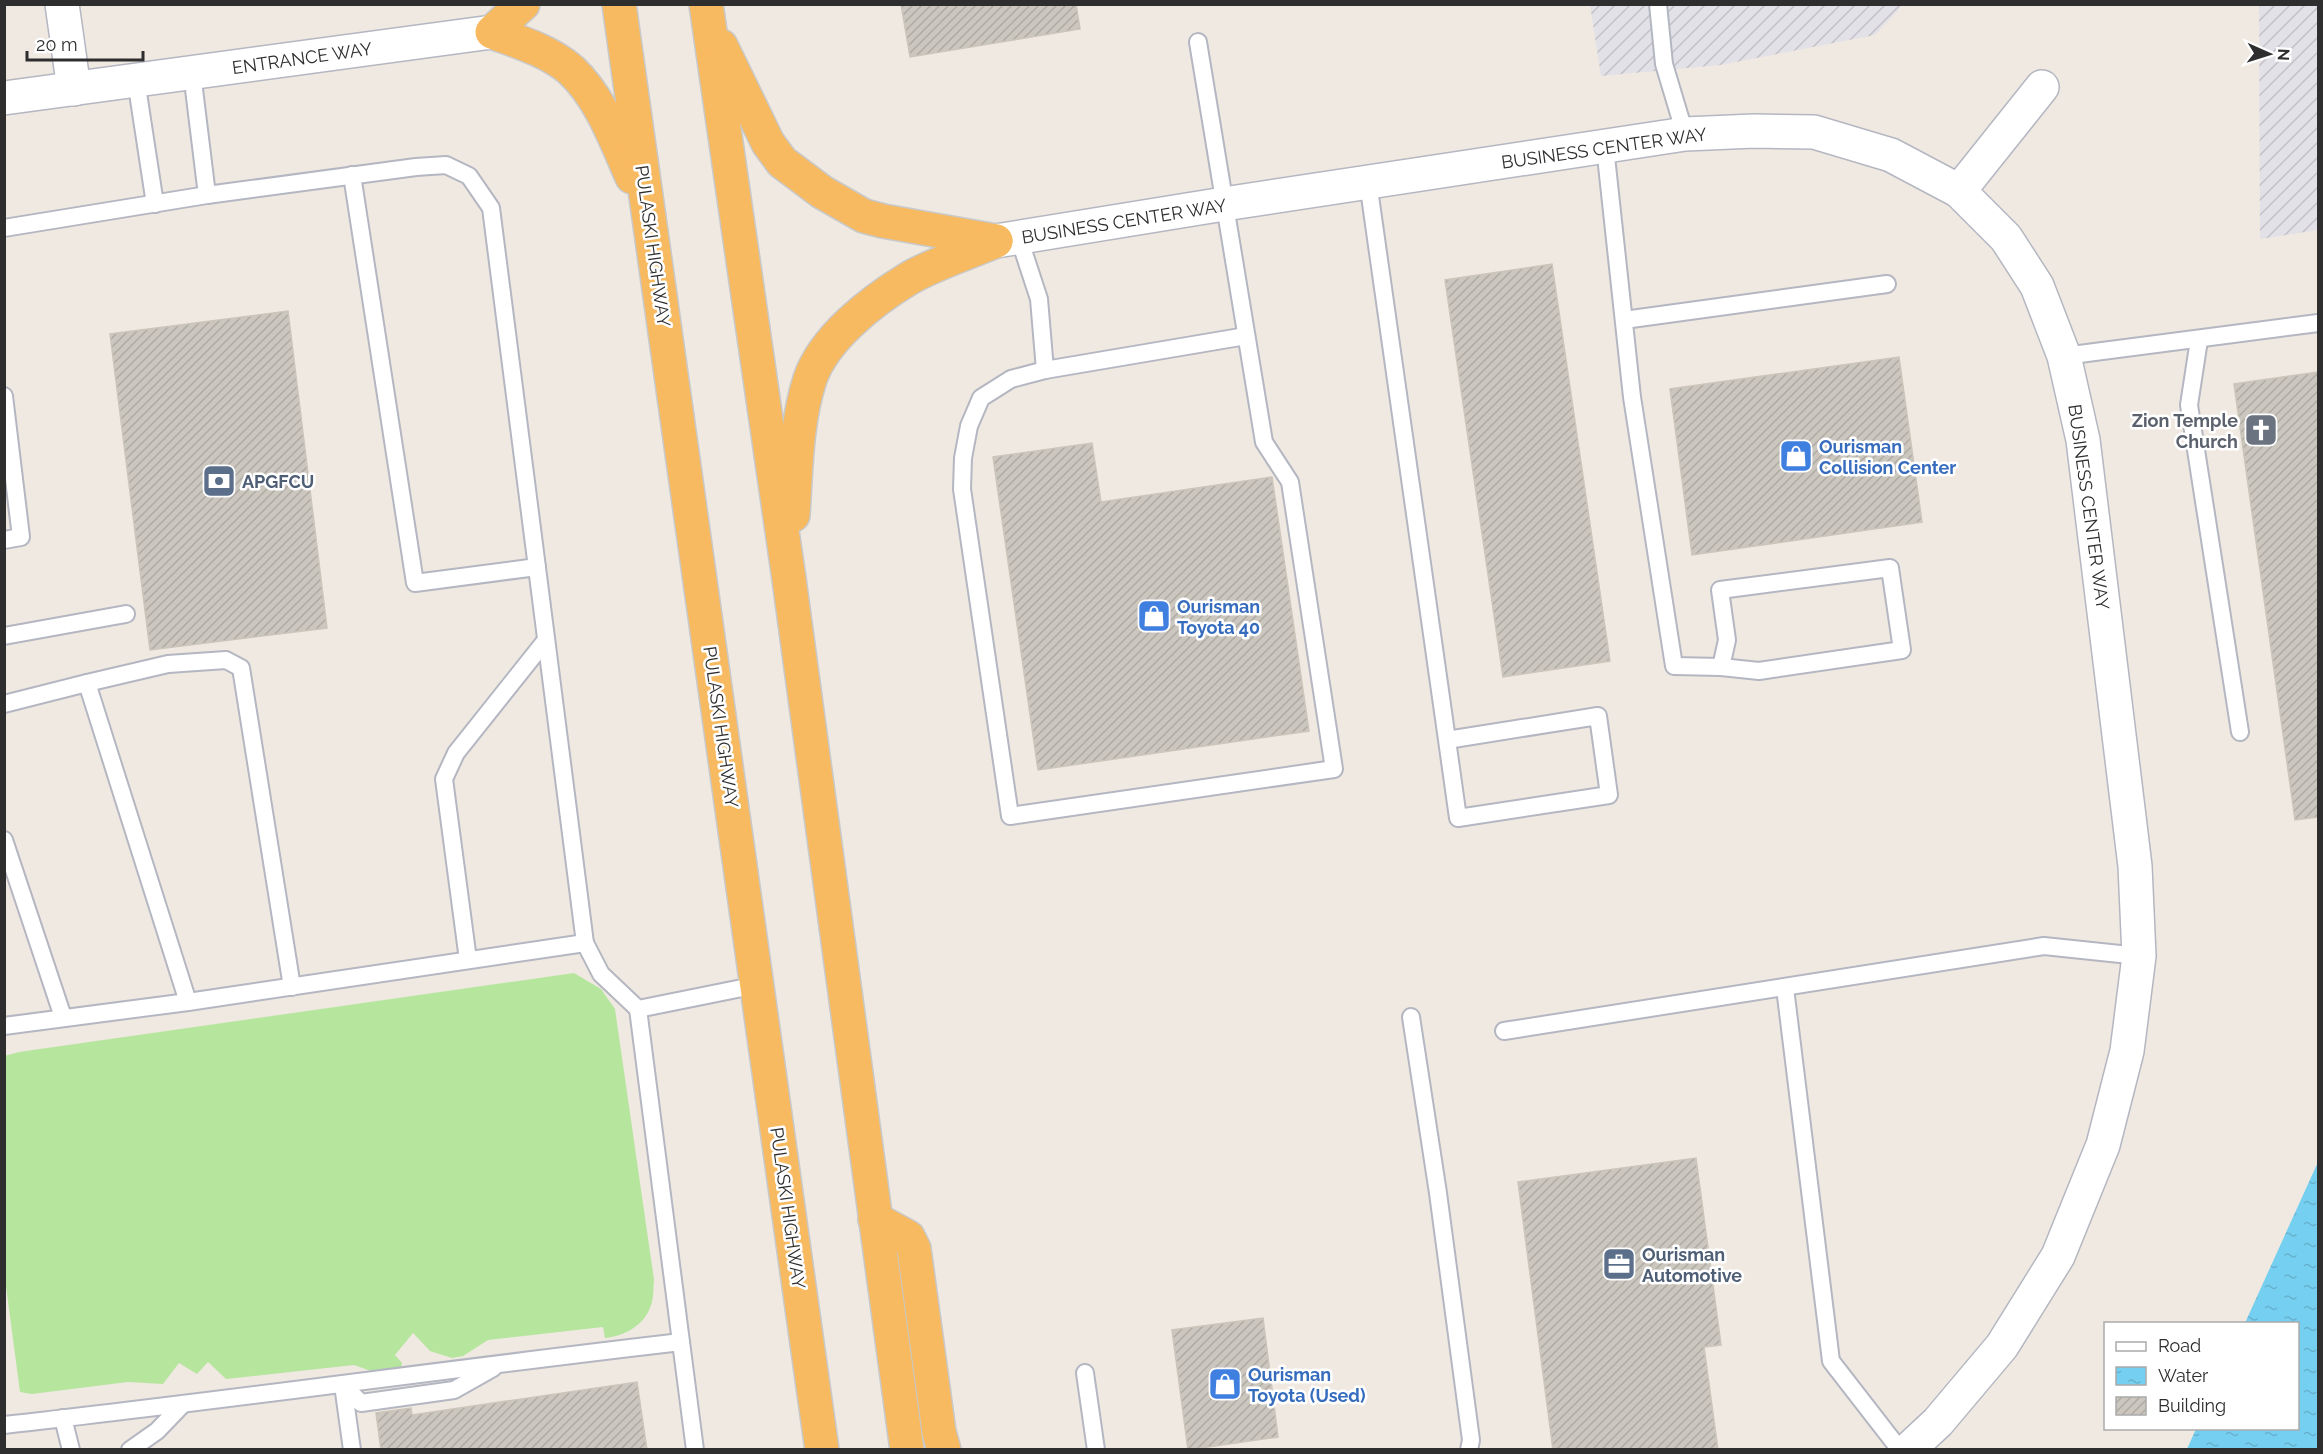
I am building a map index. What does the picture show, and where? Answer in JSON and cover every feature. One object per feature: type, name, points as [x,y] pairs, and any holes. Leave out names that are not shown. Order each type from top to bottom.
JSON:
[{"type":"highway","points":[[523,4],[492,32],[537,49],[570,70],[592,97],[610,126],[649,217]]},
{"type":"highway","name":"PULASKI HIGHWAY","points":[[619,4],[822,1449]]},
{"type":"highway","points":[[707,11],[768,143],[782,162],[822,192],[864,216],[1008,239]]},
{"type":"highway","points":[[707,11],[789,579],[908,1449]]},
{"type":"highway","points":[[789,579],[798,439],[805,396],[820,357],[848,324],[909,278],[1008,239]]},
{"type":"highway","points":[[875,1219],[908,1237],[914,1249],[939,1432],[944,1449]]},
{"type":"highway","points":[[811,1449],[817,1409]]},
{"type":"street","points":[[62,4],[74,89]]},
{"type":"street","name":"ENTRANCE WAY","points":[[4,98],[492,32]]},
{"type":"street","points":[[1959,191],[2042,87]]},
{"type":"street","name":"BUSINESS CENTER WAY","points":[[1008,239],[1685,134],[1754,131],[1814,132],[1891,155],[1959,191],[2006,238],[2037,286],[2064,356],[2083,440],[2122,754],[2134,866],[2139,956],[2127,1051],[2103,1145],[2058,1256],[2002,1346],[1938,1422],[1908,1449]]},
{"type":"lane","points":[[1658,4],[1664,64],[1685,134]]},
{"type":"lane","points":[[1198,42],[1264,442],[1290,482],[1334,769],[1010,816],[962,489],[963,458],[969,426],[981,398],[1011,379],[1045,370],[1246,336]]},
{"type":"lane","points":[[192,73],[207,195]]},
{"type":"lane","points":[[136,80],[155,204]]},
{"type":"lane","points":[[1605,147],[1632,397],[1674,666],[1759,671],[1902,650],[1890,568],[1720,590],[1728,640],[1721,667]]},
{"type":"lane","points":[[4,228],[207,195],[446,165],[469,176],[492,208],[585,943],[601,974],[638,1009],[695,1449]]},
{"type":"lane","points":[[352,175],[416,583],[537,567]]},
{"type":"lane","points":[[1368,182],[1458,818],[1609,795],[1598,716],[1447,740]]},
{"type":"lane","points":[[1008,239],[1039,299],[1045,370]]},
{"type":"lane","points":[[1624,321],[1887,284]]},
{"type":"lane","points":[[2064,356],[2199,340],[2319,322]]},
{"type":"lane","points":[[2199,340],[2189,405],[2240,732]]},
{"type":"lane","points":[[4,396],[21,537],[4,540]]},
{"type":"lane","points":[[4,636],[126,614]]},
{"type":"lane","points":[[468,960],[444,779],[456,753],[546,640]]},
{"type":"lane","points":[[4,704],[168,664],[226,660],[241,668],[292,987]]},
{"type":"lane","points":[[87,682],[188,1002]]},
{"type":"lane","points":[[4,840],[63,1017]]},
{"type":"lane","points":[[4,1026],[188,1002],[585,943]]},
{"type":"lane","points":[[1504,1031],[2044,946],[2139,956]]},
{"type":"lane","points":[[638,1009],[757,985]]},
{"type":"lane","points":[[1785,988],[1831,1360],[1900,1449]]},
{"type":"lane","points":[[1411,1017],[1438,1193],[1471,1440],[1469,1449]]},
{"type":"lane","points":[[4,1425],[343,1385],[503,1362],[681,1342]]},
{"type":"lane","points":[[1085,1373],[1096,1449]]},
{"type":"lane","points":[[343,1385],[352,1449]]},
{"type":"lane","points":[[130,1449],[157,1431],[183,1404]]},
{"type":"lane","points":[[63,1418],[71,1449]]},
{"type":"shaded area","points":[[1590,5],[1903,5],[1875,35],[1720,65],[1601,76]]},
{"type":"shaded area","points":[[2259,5],[2318,5],[2318,230],[2260,239]]},
{"type":"green space","points":[[574,973],[601,989],[615,1009],[654,1280],[651,1305],[639,1324],[620,1335],[605,1338],[603,1327],[488,1340],[463,1356],[452,1358],[430,1351],[413,1333],[395,1355],[402,1363],[401,1369],[377,1373],[354,1365],[226,1379],[208,1362],[197,1374],[179,1363],[163,1384],[128,1382],[32,1394],[20,1392],[4,1271],[4,1056]]},
{"type":"water","points":[[2318,1162],[2318,1449],[2187,1449],[2196,1430],[2299,1430],[2299,1322],[2245,1322]]},
{"type":"building","points":[[901,4],[1076,4],[1080,29],[910,57]]},
{"type":"building","points":[[1552,264],[1610,661],[1503,677],[1445,280]]},
{"type":"building","name":"APGFCU","points":[[288,311],[327,628],[150,650],[110,334]]},
{"type":"building","name":"Ourisman Collision Center","points":[[1899,357],[1922,522],[1692,555],[1670,389]]},
{"type":"building","points":[[2318,372],[2318,817],[2295,820],[2234,384]]},
{"type":"building","name":"Ourisman Toyota 40","points":[[1092,443],[1101,502],[1272,477],[1309,731],[1038,770],[993,457]]},
{"type":"building","name":"Ourisman Automotive","points":[[1696,1158],[1721,1345],[1704,1347],[1718,1450],[1553,1450],[1518,1182]]},
{"type":"building","name":"Ourisman Toyota (Used)","points":[[1263,1318],[1278,1437],[1188,1450],[1172,1330]]},
{"type":"building","points":[[637,1382],[647,1450],[381,1450],[376,1413],[411,1408],[412,1415]]},
{"type":"place","name":"Zion Temple Church","points":[[2261,430]]},
{"type":"place","name":"Ourisman Collision Center","points":[[1796,456]]},
{"type":"place","name":"APGFCU","points":[[219,481]]},
{"type":"place","name":"Ourisman Toyota 40","points":[[1154,616]]},
{"type":"place","name":"Ourisman Automotive","points":[[1619,1264]]},
{"type":"place","name":"Ourisman Toyota (Used)","points":[[1225,1384]]}]
